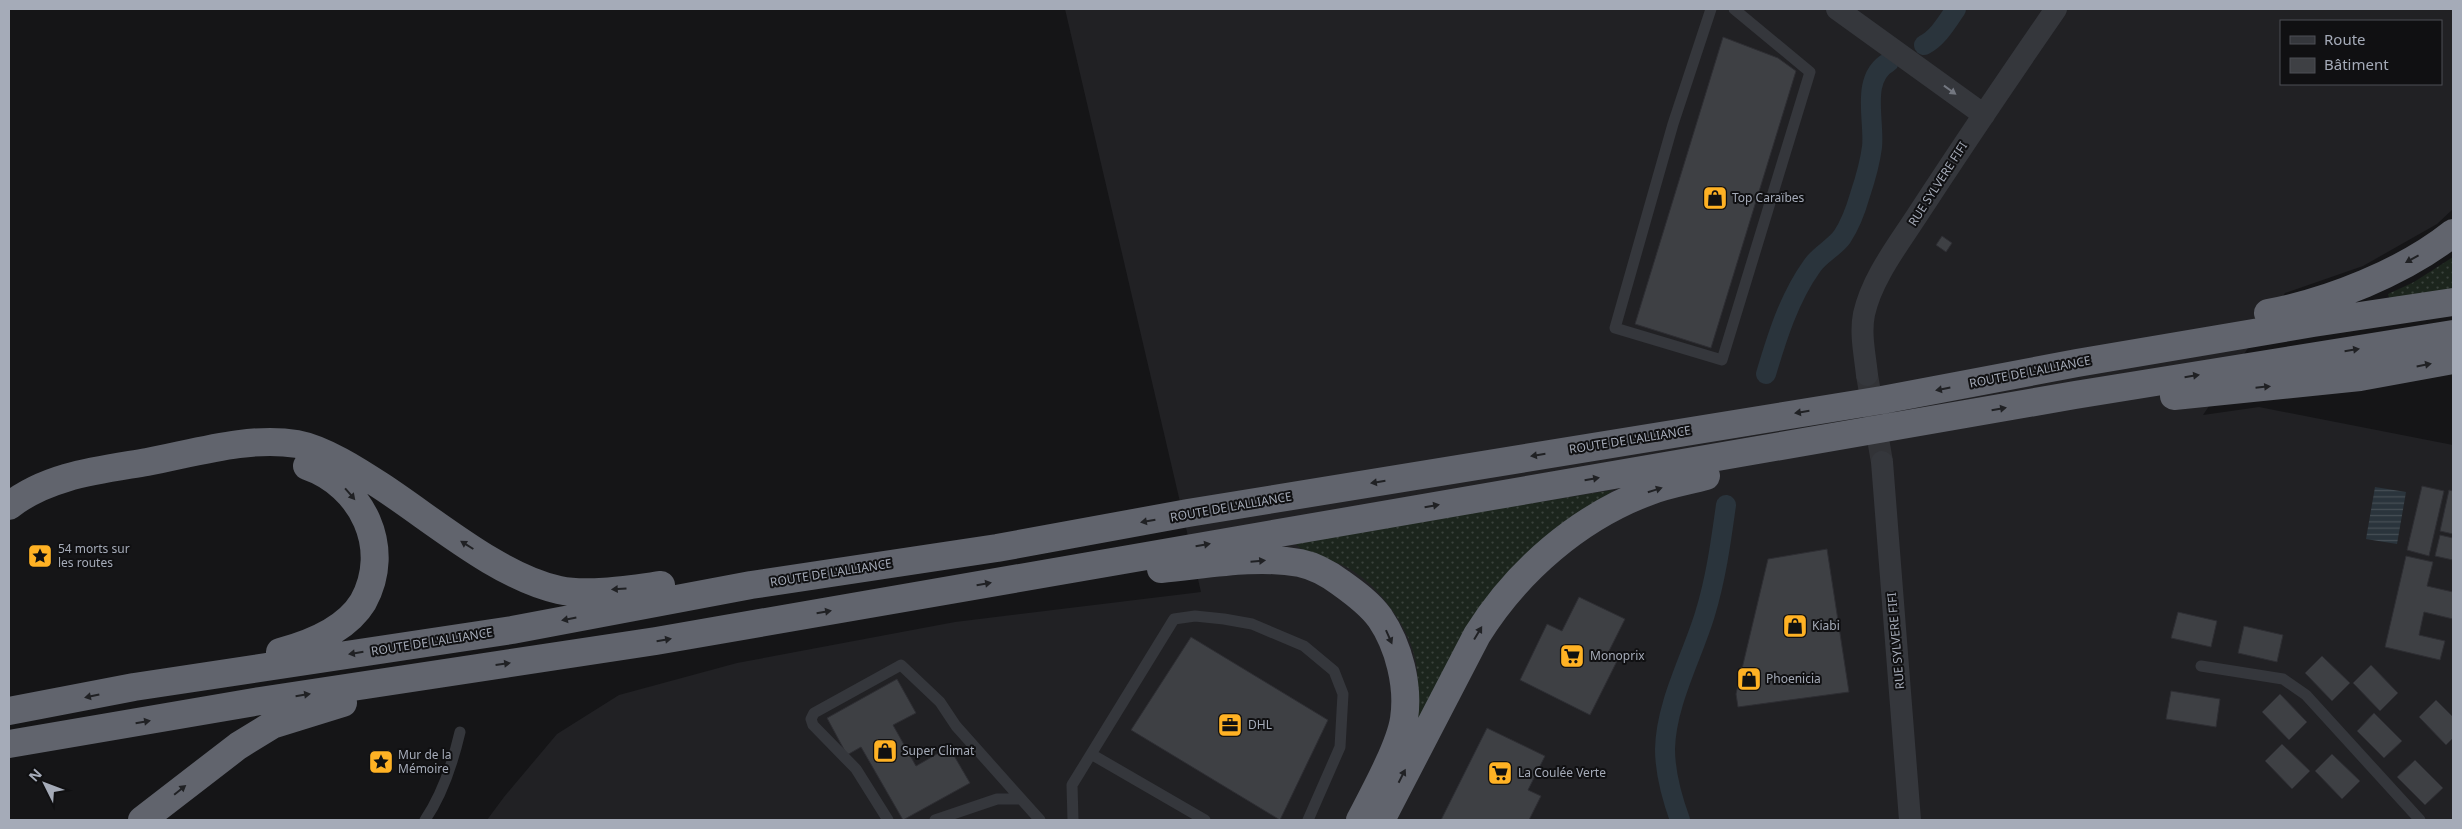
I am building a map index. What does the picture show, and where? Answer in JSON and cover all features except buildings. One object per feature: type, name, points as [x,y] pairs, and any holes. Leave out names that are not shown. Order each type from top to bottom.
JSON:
[{"type":"highway","points":[[2077,363],[2137,336],[2287,310],[2331,297],[2412,260],[2453,233]]},
{"type":"highway","name":"ROUTE DE L'ALLIANCE","points":[[9,711],[134,687],[512,630],[751,585],[996,548],[1188,513],[1841,405],[1882,400],[2077,363],[2313,323],[2453,302]]},
{"type":"highway","points":[[9,744],[455,671],[656,641],[1825,440],[2075,395],[2453,334]]},
{"type":"highway","points":[[2075,395],[2162,397],[2360,377],[2453,360]]},
{"type":"highway","points":[[1381,820],[1448,686],[1491,612],[1524,574],[1554,547],[1571,533],[1610,510],[1651,490],[1777,457],[1825,440]]},
{"type":"highway","points":[[9,506],[45,485],[79,474],[227,447],[273,442],[298,444],[355,469],[504,568],[560,590],[588,591],[640,588],[774,571],[920,547],[964,544],[996,548]]},
{"type":"highway","points":[[9,523],[20,512],[58,494],[272,458],[302,464],[324,472],[352,494],[363,510],[371,532],[374,567],[370,584],[362,602],[352,616],[332,631],[301,647],[134,687]]},
{"type":"highway","points":[[1052,573],[1117,572],[1273,559],[1302,563],[1322,571],[1367,603],[1381,619],[1399,658],[1404,681],[1405,706],[1404,722],[1398,738],[1360,820]]},
{"type":"highway","points":[[142,820],[238,746],[272,724],[455,671]]},
{"type":"street","name":"RUE SYLVERE FIFI","points":[[1867,375],[1862,336],[1864,315],[1872,291],[1890,258],[2056,9]]},
{"type":"street","points":[[1850,14],[1984,115]]},
{"type":"street","name":"RUE SYLVERE FIFI","points":[[1882,462],[1910,820]]},
{"type":"lane","points":[[1711,9],[1674,124],[1615,328],[1722,360],[1810,72],[1734,9]]},
{"type":"lane","points":[[1073,820],[1072,785],[1174,619],[1195,616],[1252,624],[1304,646],[1334,671],[1343,694],[1340,747],[1308,820]]},
{"type":"lane","points":[[888,820],[856,769],[813,726],[811,719],[814,713],[901,665],[940,702],[956,726],[1040,820]]},
{"type":"lane","points":[[2201,666],[2283,679],[2295,686],[2306,695],[2420,820]]},
{"type":"lane","points":[[425,820],[432,810],[455,753],[460,732]]},
{"type":"lane","points":[[1091,754],[1188,817],[1205,820]]},
{"type":"lane","points":[[935,820],[997,799],[1020,799]]},
{"type":"shaded area","points":[[1065,9],[2453,9],[2453,209],[2437,224],[2363,266],[2285,293],[2203,415],[2259,407],[2453,445],[2453,820],[487,820],[557,734],[619,695],[737,663],[955,622],[1201,592]]},
{"type":"shaded area","points":[[2453,257],[2453,290],[2391,304],[2388,294],[2414,282]]},
{"type":"shaded area","points":[[2375,487],[2406,492],[2397,544],[2366,539]]},
{"type":"shaded area","points":[[1613,490],[1548,542],[1412,730],[1417,692],[1416,663],[1410,642],[1397,617],[1380,594],[1359,575],[1341,565],[1312,555],[1294,542]]},
{"type":"waterway","points":[[1924,45],[1938,34],[1956,9]]},
{"type":"waterway","points":[[1766,374],[1790,304],[1804,278],[1815,262],[1842,237],[1857,206],[1872,147],[1872,89],[1880,69],[1889,62]]},
{"type":"waterway","points":[[1680,820],[1666,767],[1666,732],[1680,680],[1700,630],[1709,600],[1718,560],[1726,505]]},
{"type":"tunnel","points":[[1867,375],[1882,462]]},
{"type":"place","name":"Top Caraïbes","points":[[1715,198]]},
{"type":"place","name":"54 morts sur les routes","points":[[40,556]]},
{"type":"place","name":"Kiabi","points":[[1795,626]]},
{"type":"place","name":"Monoprix","points":[[1572,656]]},
{"type":"place","name":"Phoenicia","points":[[1749,679]]},
{"type":"place","name":"DHL","points":[[1230,725]]},
{"type":"place","name":"Super Climat","points":[[885,751]]},
{"type":"place","name":"Mur de la Mémoire","points":[[381,762]]},
{"type":"place","name":"La Coulée Verte","points":[[1500,773]]}]
